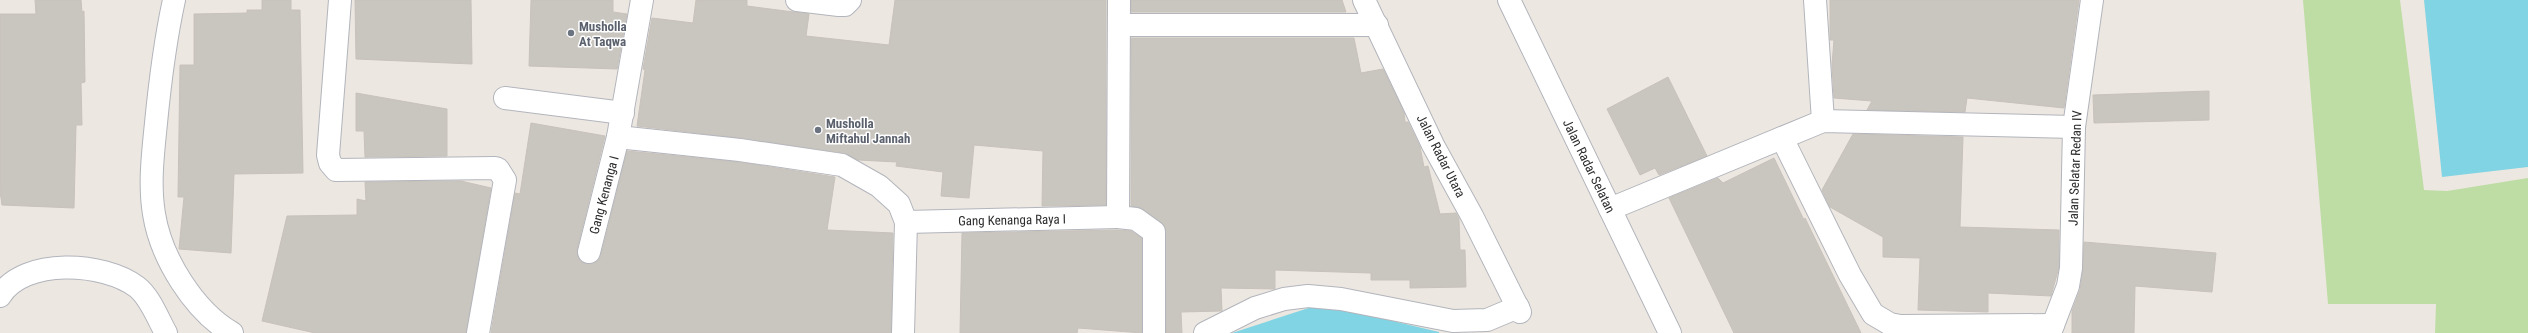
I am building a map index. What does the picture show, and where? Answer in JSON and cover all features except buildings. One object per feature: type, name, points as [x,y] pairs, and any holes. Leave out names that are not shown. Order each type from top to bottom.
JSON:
[{"type":"street","points":[[174,0],[161,71],[152,169],[154,215],[163,244],[186,290],[224,328],[232,333]]},
{"type":"street","points":[[340,0],[328,155],[330,163],[336,170],[495,168],[498,169],[505,180],[478,333]]},
{"type":"street","name":"Gang Kenanga I","points":[[589,252],[623,114],[642,0]]},
{"type":"street","points":[[797,0],[845,5],[850,0]]},
{"type":"street","points":[[1118,218],[1121,25],[1119,0]]},
{"type":"street","name":"Jalan Radar Utara","points":[[1205,333],[1255,308],[1284,299],[1308,296],[1341,299],[1453,321],[1487,320],[1519,310],[1472,216],[1433,145],[1364,0]]},
{"type":"street","name":"Jalan Radar Selatan","points":[[1509,0],[1670,333]]},
{"type":"street","points":[[1815,0],[1823,121]]},
{"type":"street","name":"Jalan Selatar Redan IV","points":[[2052,329],[2068,286],[2071,268],[2074,127],[2092,0]]},
{"type":"street","points":[[1121,25],[1377,25]]},
{"type":"street","points":[[505,98],[623,114]]},
{"type":"street","points":[[1610,210],[1823,121],[2074,127]]},
{"type":"street","points":[[618,137],[740,150],[842,165],[879,186],[899,204],[906,222],[903,333]]},
{"type":"street","points":[[1782,138],[1850,275],[1873,314],[1890,324],[1900,326],[2052,329]]},
{"type":"street","name":"Gang Kenanga Raya I","points":[[906,222],[1118,218],[1136,219],[1154,232],[1154,333]]},
{"type":"street","points":[[0,296],[4,289],[24,276],[58,267],[84,267],[118,277],[138,288],[166,333]]},
{"type":"green space","points":[[2303,0],[2400,0],[2424,190],[2447,191],[2528,178],[2528,333],[2435,333],[2436,304],[2328,304]]},
{"type":"water","points":[[2424,0],[2528,0],[2528,167],[2442,177]]},
{"type":"water","points":[[1321,304],[1439,332],[1439,333],[1232,333]]},
{"type":"place","name":"Musholla At Taqwa","points":[[571,33]]},
{"type":"place","name":"Musholla Miftahul Jannah","points":[[818,130]]}]
